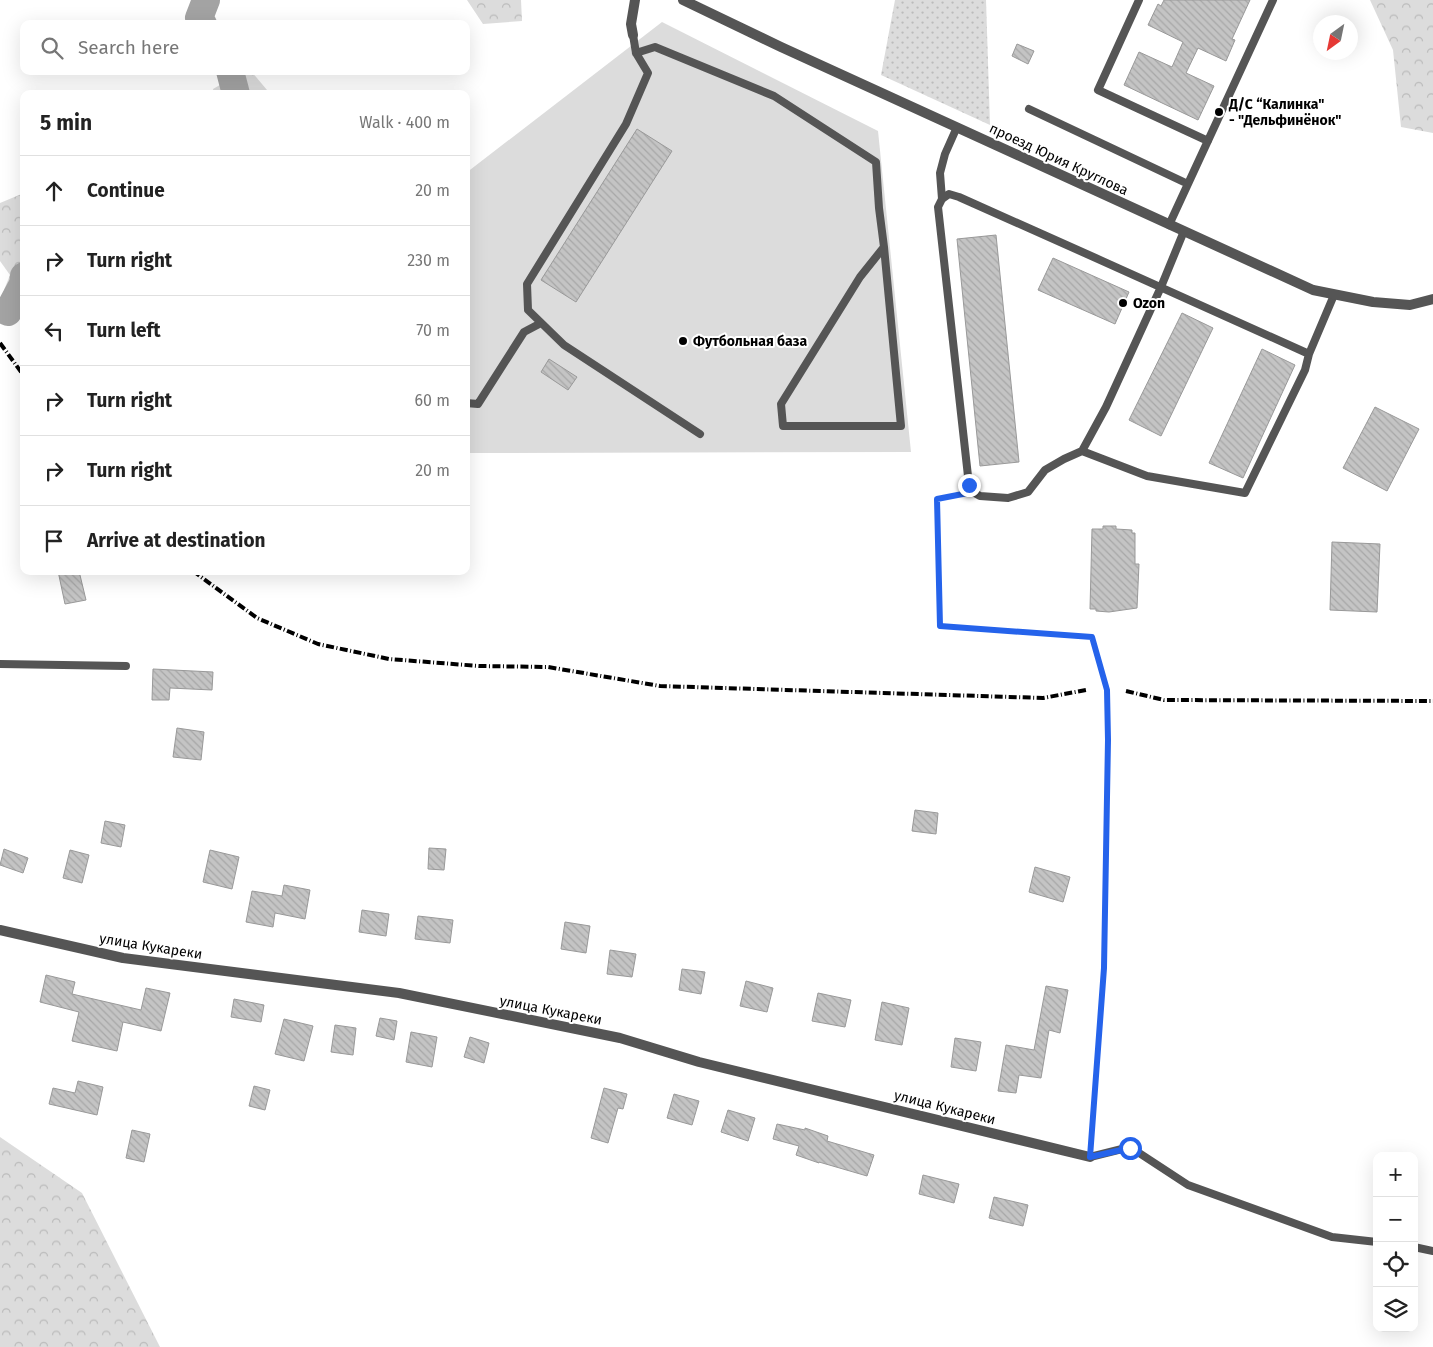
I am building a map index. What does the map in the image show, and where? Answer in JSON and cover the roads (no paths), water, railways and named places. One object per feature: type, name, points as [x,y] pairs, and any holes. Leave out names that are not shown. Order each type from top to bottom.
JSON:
[{"type":"street","points":[[633,35],[631,24],[635,0]]},
{"type":"street","name":"проезд Юрия Круглова","points":[[682,0],[1313,290],[1373,302],[1410,305],[1433,299]]},
{"type":"street","name":"улица Кукареки","points":[[0,930],[123,958],[399,993],[620,1038],[699,1062],[1090,1157]]},
{"type":"lane","points":[[1139,0],[1098,90],[1208,141]]},
{"type":"lane","points":[[1169,225],[1273,0]]},
{"type":"lane","points":[[633,35],[636,53],[648,73],[626,124],[527,284],[528,310],[564,345],[700,434]]},
{"type":"lane","points":[[636,53],[655,47],[774,96],[876,162],[901,426],[784,426],[781,404],[860,277],[884,247]]},
{"type":"lane","points":[[1029,109],[1188,184]]},
{"type":"lane","points":[[957,127],[940,173],[942,198],[938,207],[969,485],[973,492],[980,496],[1008,498],[1028,492],[1045,470],[1082,451],[1106,406],[1184,231]]},
{"type":"lane","points":[[942,198],[949,194],[959,197],[1309,354]]},
{"type":"lane","points":[[1082,451],[1147,476],[1245,493],[1305,370],[1309,354],[1334,295]]},
{"type":"lane","points":[[470,403],[478,404],[524,332],[541,323]]},
{"type":"lane","points":[[0,664],[126,666]]},
{"type":"lane","points":[[1090,1157],[1130,1148],[1188,1185],[1332,1237],[1373,1242]]},
{"type":"lane","points":[[1418,1248],[1433,1251]]},
{"type":"waterway","points":[[200,20],[199,18],[206,0]]},
{"type":"waterway","points":[[231,75],[235,90]]},
{"type":"waterway","points":[[8,312],[20,290]]},
{"type":"railway","points":[[0,343],[20,370]]},
{"type":"railway","points":[[198,575],[257,618],[318,644],[389,659],[479,666],[548,667],[660,686],[1043,698],[1086,690]]},
{"type":"railway","points":[[1126,691],[1164,700],[1433,701]]},
{"type":"place","name":"Д/С “Калинка\" - \"Дельфинёнок\"","points":[[1219,112]]},
{"type":"place","name":"Ozon","points":[[1123,303]]},
{"type":"place","name":"Футбольная база","points":[[683,341]]}]
